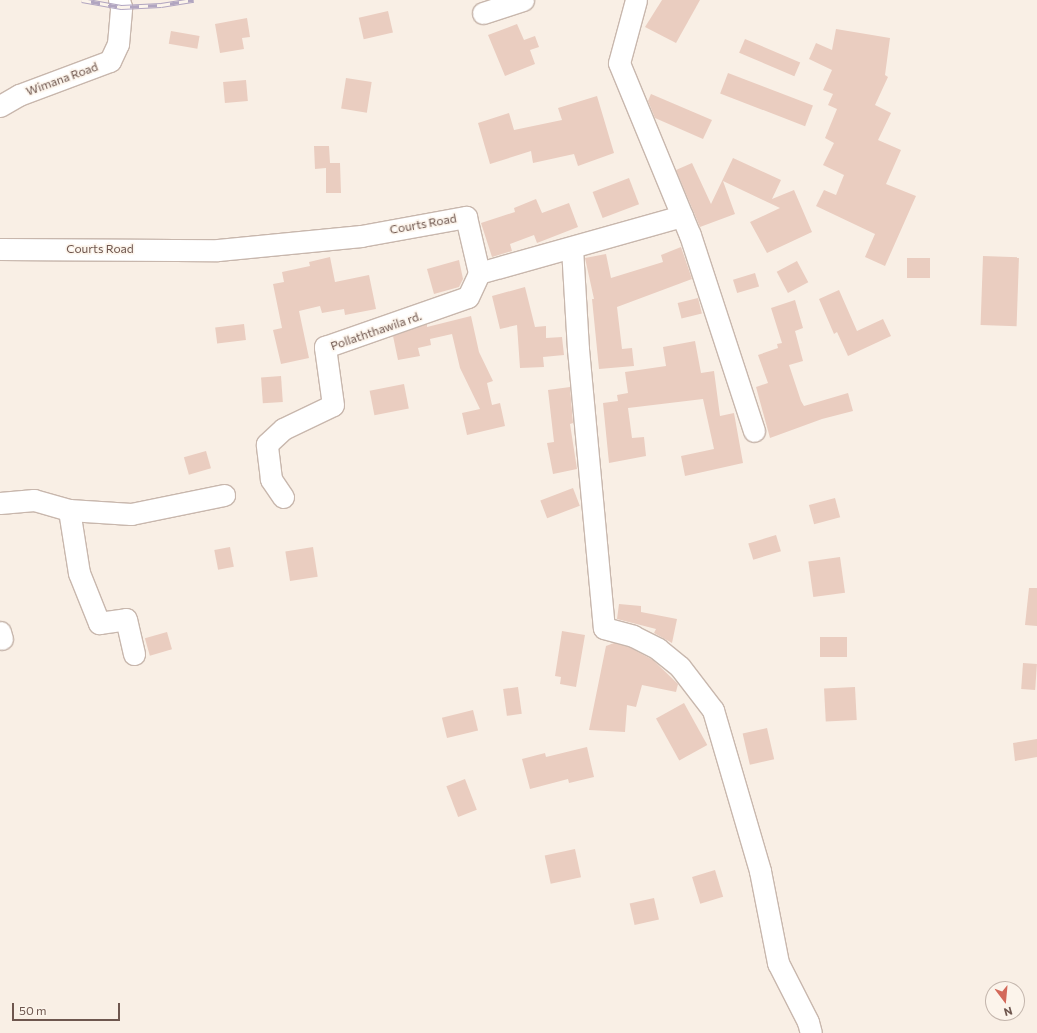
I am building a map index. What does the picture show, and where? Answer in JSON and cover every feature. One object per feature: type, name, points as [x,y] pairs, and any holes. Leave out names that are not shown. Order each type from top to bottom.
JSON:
[{"type":"street","name":"Wimana Road","points":[[0,106],[19,95],[110,61],[118,44],[121,7],[119,0]]},
{"type":"street","points":[[483,13],[523,0]]},
{"type":"street","points":[[636,0],[619,64],[682,216],[754,431]]},
{"type":"street","points":[[479,273],[682,216]]},
{"type":"street","name":"Courts Road","points":[[0,249],[218,250],[361,236],[466,217],[479,273]]},
{"type":"street","points":[[572,248],[578,349],[604,628],[633,636],[658,649],[680,667],[713,710],[760,871],[778,963],[808,1022],[811,1033]]},
{"type":"street","name":"Pollaththawila rd.","points":[[283,497],[271,479],[267,444],[283,429],[333,405],[325,347],[468,297],[479,273]]},
{"type":"street","points":[[0,503],[34,500],[69,510],[130,514],[224,495]]},
{"type":"street","points":[[69,510],[79,573],[99,623],[126,619],[134,654]]},
{"type":"building","points":[[662,0],[700,0],[676,43],[645,27]]},
{"type":"building","points":[[388,11],[393,32],[364,39],[359,18]]},
{"type":"building","points":[[247,18],[250,37],[242,38],[244,49],[220,53],[215,24]]},
{"type":"building","points":[[517,24],[524,40],[535,36],[539,47],[530,50],[535,64],[505,76],[488,35]]},
{"type":"building","points":[[836,29],[890,38],[885,75],[888,77],[875,105],[891,113],[878,140],[901,150],[886,184],[916,196],[885,266],[865,257],[875,234],[816,206],[824,190],[836,195],[844,175],[823,165],[834,143],[825,138],[837,109],[828,105],[833,94],[823,90],[832,70],[809,59],[816,43],[832,50]]},
{"type":"building","points":[[171,31],[200,36],[197,49],[169,44]]},
{"type":"building","points":[[745,39],[800,62],[794,76],[739,53]]},
{"type":"building","points":[[728,73],[813,106],[805,126],[720,94]]},
{"type":"building","points":[[346,78],[372,82],[367,113],[341,109]]},
{"type":"building","points":[[246,80],[248,101],[225,103],[223,82]]},
{"type":"building","points":[[651,94],[712,120],[703,139],[655,118],[648,101]]},
{"type":"building","points":[[597,96],[614,153],[578,166],[574,154],[533,163],[531,151],[490,164],[478,123],[509,113],[514,130],[562,120],[558,108]]},
{"type":"building","points":[[314,146],[329,146],[330,163],[340,163],[341,193],[326,193],[326,168],[315,169]]},
{"type":"building","points":[[733,158],[781,180],[772,199],[794,190],[812,232],[767,253],[750,222],[780,208],[723,181],[735,214],[700,227],[676,170],[692,163],[711,204]]},
{"type":"building","points":[[629,178],[639,204],[603,218],[593,192]]},
{"type":"building","points":[[536,199],[542,213],[569,203],[578,227],[537,243],[534,235],[510,244],[512,251],[492,257],[481,223],[515,212],[514,208]]},
{"type":"building","points":[[681,247],[692,279],[617,307],[622,349],[632,348],[634,366],[599,369],[592,299],[594,299],[585,258],[606,254],[611,278],[663,262],[661,255]]},
{"type":"building","points":[[983,256],[1019,257],[1017,326],[981,325]]},
{"type":"building","points":[[330,257],[335,282],[369,275],[376,309],[345,315],[344,309],[322,313],[320,306],[299,311],[309,358],[281,364],[273,330],[282,328],[273,284],[284,282],[282,272],[310,266],[309,262]]},
{"type":"building","points":[[907,258],[930,258],[930,278],[907,278]]},
{"type":"building","points":[[459,260],[463,279],[459,287],[434,294],[427,269]]},
{"type":"building","points":[[797,261],[808,282],[788,293],[777,272]]},
{"type":"building","points":[[755,273],[759,286],[737,293],[733,280]]},
{"type":"building","points":[[525,287],[535,327],[546,326],[546,338],[562,337],[564,355],[543,357],[544,367],[520,368],[517,325],[500,329],[492,296]]},
{"type":"building","points":[[839,290],[857,331],[883,319],[891,336],[848,356],[837,332],[834,334],[819,299]]},
{"type":"building","points":[[698,298],[702,314],[681,319],[678,303]]},
{"type":"building","points":[[795,300],[803,328],[795,331],[803,361],[789,365],[801,401],[804,406],[848,393],[853,411],[822,419],[770,438],[756,387],[768,383],[758,355],[778,348],[777,344],[782,343],[771,308]]},
{"type":"building","points":[[471,316],[479,352],[493,381],[487,383],[492,405],[500,403],[505,426],[467,435],[462,413],[480,409],[460,368],[452,334],[430,339],[431,345],[418,348],[420,356],[398,360],[393,336],[427,324],[427,327]]},
{"type":"building","points":[[244,324],[246,340],[217,343],[215,328]]},
{"type":"building","points":[[695,341],[701,373],[714,371],[720,416],[734,413],[743,463],[685,476],[681,456],[714,449],[703,399],[628,408],[632,438],[644,437],[646,456],[609,463],[603,403],[618,401],[617,395],[628,393],[625,372],[666,366],[663,347]]},
{"type":"building","points":[[281,376],[283,402],[263,403],[261,377]]},
{"type":"building","points":[[404,384],[409,409],[374,415],[370,391]]},
{"type":"building","points":[[570,387],[573,423],[570,424],[577,469],[553,474],[547,443],[554,442],[548,390]]},
{"type":"building","points":[[206,451],[211,468],[189,475],[184,457]]},
{"type":"building","points":[[573,488],[580,506],[547,518],[540,501]]},
{"type":"building","points":[[835,498],[840,517],[814,524],[809,505]]},
{"type":"building","points":[[776,535],[781,551],[753,560],[748,543]]},
{"type":"building","points":[[230,547],[234,567],[218,570],[214,550]]},
{"type":"building","points":[[313,547],[318,577],[290,581],[285,551]]},
{"type":"building","points":[[840,557],[845,593],[813,597],[808,561]]},
{"type":"building","points":[[1029,588],[1037,588],[1037,626],[1025,625]]},
{"type":"building","points":[[619,604],[641,606],[641,612],[677,619],[672,643],[654,633],[656,629],[617,619]]},
{"type":"building","points":[[562,631],[585,635],[576,687],[560,684],[561,677],[555,676]]},
{"type":"building","points":[[167,632],[172,649],[150,656],[145,638]]},
{"type":"building","points":[[820,637],[847,637],[847,657],[820,657]]},
{"type":"building","points":[[614,643],[629,647],[653,660],[678,684],[676,692],[642,685],[636,707],[627,705],[625,732],[589,730],[606,646]]},
{"type":"building","points":[[1023,663],[1037,664],[1035,690],[1021,689]]},
{"type":"building","points":[[518,687],[522,714],[507,716],[503,689]]},
{"type":"building","points":[[855,687],[857,720],[826,722],[824,689]]},
{"type":"building","points":[[684,703],[707,745],[679,760],[656,719]]},
{"type":"building","points":[[473,710],[478,730],[447,738],[442,718]]},
{"type":"building","points":[[767,728],[774,759],[750,765],[743,734]]},
{"type":"building","points":[[1037,739],[1037,757],[1015,761],[1013,743]]},
{"type":"building","points":[[587,747],[594,777],[569,783],[568,779],[530,789],[522,759],[545,753],[546,757]]},
{"type":"building","points":[[465,779],[477,810],[458,817],[446,786]]},
{"type":"building","points":[[575,849],[581,877],[551,884],[545,855]]},
{"type":"building","points":[[715,870],[723,897],[700,904],[692,877]]},
{"type":"building","points":[[654,898],[659,919],[635,925],[630,904]]},
{"type":"railway","points":[[82,0],[121,7],[161,5],[194,0]]}]
